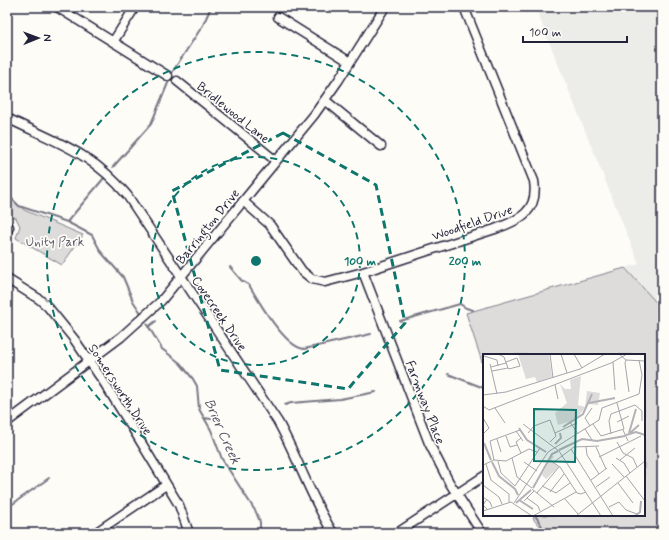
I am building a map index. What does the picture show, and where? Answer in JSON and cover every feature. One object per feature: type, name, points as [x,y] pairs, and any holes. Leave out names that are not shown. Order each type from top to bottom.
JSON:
[{"type":"street","points":[[57,7],[168,76]]},
{"type":"street","points":[[113,42],[135,7]]},
{"type":"street","name":"Barrington Drive","points":[[7,422],[89,361],[148,314],[181,277],[325,100],[385,7]]},
{"type":"street","name":"Woodfield Drive","points":[[243,201],[270,226],[302,271],[308,277],[316,280],[332,281],[516,221],[524,216],[533,200],[534,182],[464,7]]},
{"type":"street","points":[[278,17],[350,62]]},
{"type":"street","name":"Bridlewood Lane","points":[[177,81],[276,161]]},
{"type":"street","points":[[325,100],[381,146]]},
{"type":"street","name":"Covecreek Drive","points":[[7,118],[82,154],[104,170],[127,195],[278,422],[288,440],[312,495],[333,533]]},
{"type":"street","name":"Farmway Place","points":[[363,272],[437,461],[482,533]]},
{"type":"street","name":"Somersworth Drive","points":[[7,279],[39,299],[48,307],[89,361],[136,434],[179,506],[189,533]]},
{"type":"street","points":[[397,533],[483,477]]},
{"type":"street","points":[[95,533],[166,486]]},
{"type":"highlighted area","points":[[283,133],[376,185],[405,323],[348,389],[220,370],[172,191]]},
{"type":"shaded area","points":[[535,7],[662,7],[662,309],[625,268],[639,264]]},
{"type":"green space","name":"Unity Park","points":[[14,200],[24,210],[83,235],[62,265],[16,238],[20,226],[16,218],[7,214],[7,201]]},
{"type":"green space","points":[[625,268],[662,309],[662,533],[545,533],[534,520],[533,516],[645,516],[645,354],[483,354],[483,365],[466,313]]},
{"type":"waterway","points":[[113,167],[151,124],[173,71],[203,25],[211,7]]},
{"type":"waterway","points":[[67,222],[104,178]]},
{"type":"waterway","name":"Brier Creek","points":[[7,194],[19,206],[67,222],[92,235],[101,252],[123,277],[133,301],[141,313]]},
{"type":"waterway","points":[[230,267],[242,281],[249,285],[273,323],[289,341],[297,346],[304,349],[371,334]]},
{"type":"waterway","points":[[400,321],[460,304],[473,310]]},
{"type":"waterway","points":[[148,327],[156,321]]},
{"type":"waterway","name":"Brier Creek","points":[[147,324],[162,349],[180,363],[197,386],[199,409],[211,430],[222,459],[256,512],[260,522],[260,533]]},
{"type":"waterway","points":[[448,374],[483,388]]},
{"type":"waterway","points":[[285,405],[291,403],[340,399],[376,392]]},
{"type":"waterway","points":[[204,418],[219,420]]},
{"type":"waterway","points":[[7,508],[49,478]]},
{"type":"waterway","points":[[536,516],[546,533]]}]
